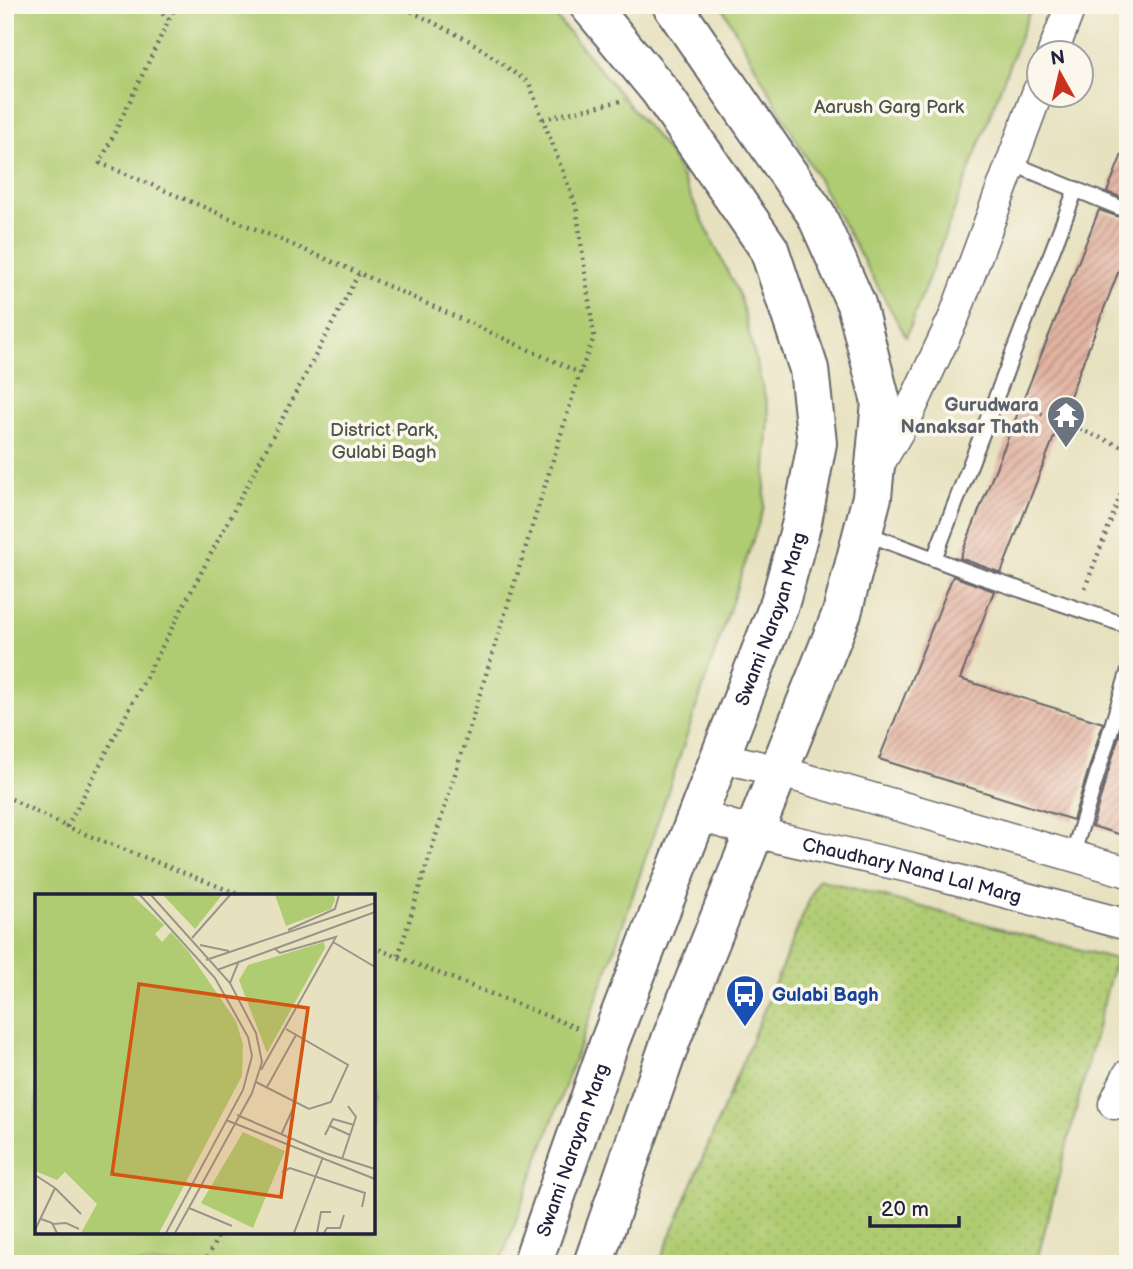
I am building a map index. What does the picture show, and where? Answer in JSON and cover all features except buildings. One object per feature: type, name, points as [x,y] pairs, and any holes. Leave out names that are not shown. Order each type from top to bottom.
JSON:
[{"type":"main road","name":"Swami Narayan Marg","points":[[532,1264],[610,1041],[780,602],[802,522],[817,443],[809,369],[769,249],[660,91],[589,5]]},
{"type":"main road","points":[[593,1264],[672,1037],[842,613],[872,497],[880,402],[856,304],[816,214],[672,5]]},
{"type":"street","points":[[1058,38],[1070,5]]},
{"type":"street","points":[[874,472],[908,415],[954,317],[1032,108]]},
{"type":"street","points":[[720,757],[778,771],[1128,872]]},
{"type":"street","name":"Chaudhary Nand Lal Marg","points":[[697,815],[753,832],[917,869],[1128,925]]},
{"type":"street","points":[[1114,1104],[1128,1075]]},
{"type":"lane","points":[[1011,163],[1128,211]]},
{"type":"lane","points":[[934,559],[1076,189]]},
{"type":"lane","points":[[863,532],[1128,626]]},
{"type":"lane","points":[[1072,857],[1128,673]]},
{"type":"path","points":[[151,5],[169,19]]},
{"type":"path","points":[[176,5],[100,163],[359,273],[580,373]]},
{"type":"path","points":[[398,957],[580,373],[594,337],[576,206],[529,83],[470,41],[399,5]]},
{"type":"path","points":[[543,119],[660,91]]},
{"type":"path","points":[[67,827],[359,273]]},
{"type":"path","points":[[996,396],[1128,449]]},
{"type":"path","points":[[1077,609],[1128,476]]},
{"type":"path","points":[[5,796],[67,827],[238,894]]},
{"type":"path","points":[[374,947],[610,1041]]},
{"type":"path","points":[[204,1264],[219,1234]]},
{"type":"green space","name":"District Park, Gulabi Bagh","points":[[5,5],[546,5],[670,154],[740,297],[769,413],[764,507],[613,954],[500,1264],[5,1264]]},
{"type":"green space","name":"Aarush Garg Park","points":[[721,5],[1032,5],[906,337]]},
{"type":"green space","points":[[818,879],[1115,959],[1036,1264],[659,1264]]},
{"type":"place","name":"Gurudwara Nanaksar Thath","points":[[1066,449]]},
{"type":"place","name":"Gulabi Bagh","points":[[745,1028]]}]
